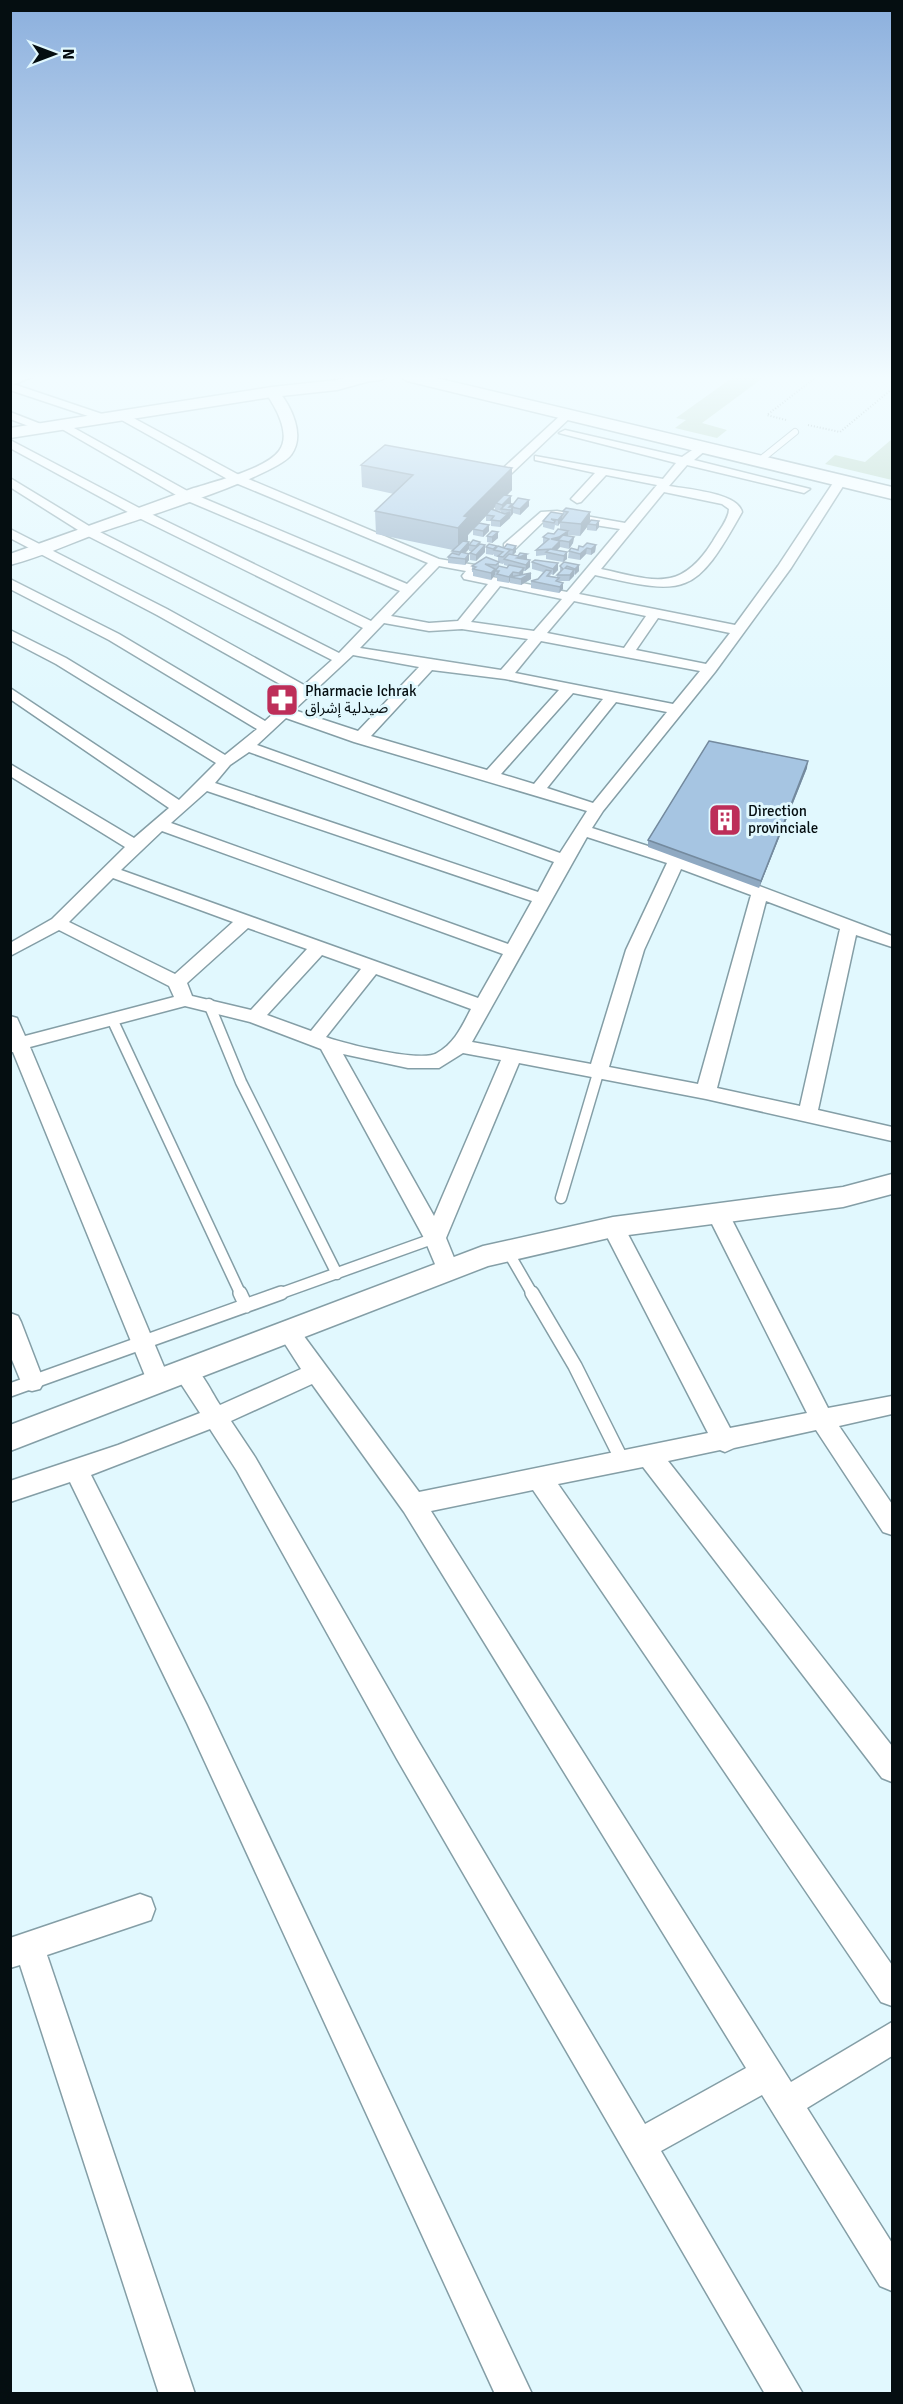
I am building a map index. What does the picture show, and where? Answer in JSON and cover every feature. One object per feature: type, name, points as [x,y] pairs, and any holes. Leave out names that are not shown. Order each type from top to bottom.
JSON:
[{"type":"main road","points":[[869,487],[892,493]]},
{"type":"street","points":[[20,487],[90,532],[345,655],[505,675],[679,710]]},
{"type":"street","points":[[92,487],[141,514],[376,622],[429,627],[462,625],[539,636],[710,669]]},
{"type":"street","points":[[172,487],[188,496],[408,589]]},
{"type":"street","points":[[10,560],[211,487]]},
{"type":"street","points":[[257,487],[436,562],[470,568],[473,570],[469,576],[737,630]]},
{"type":"street","points":[[577,499],[588,487]]},
{"type":"street","points":[[505,675],[572,598],[662,487]]},
{"type":"street","points":[[593,572],[654,582],[677,582],[692,576],[717,545],[735,512],[735,507],[726,501],[672,487]]},
{"type":"street","points":[[796,487],[804,489]]},
{"type":"street","points":[[14,1045],[185,999],[255,1017],[321,1043],[426,1064],[443,1060],[460,1046],[564,860],[596,809],[679,710],[710,669],[783,568],[836,487]]},
{"type":"street","points":[[509,547],[541,516],[556,515],[628,527]]},
{"type":"street","points":[[10,533],[38,550],[162,612],[305,692]]},
{"type":"street","points":[[10,951],[58,923],[112,872],[135,846],[180,808],[225,762],[246,746],[345,655],[436,562]]},
{"type":"street","points":[[462,625],[496,582]]},
{"type":"street","points":[[10,583],[114,637],[266,728]]},
{"type":"street","points":[[628,652],[656,612]]},
{"type":"street","points":[[10,634],[61,661],[225,762]]},
{"type":"street","points":[[359,739],[429,665]]},
{"type":"street","points":[[492,774],[568,688]]},
{"type":"street","points":[[10,692],[180,808]]},
{"type":"street","points":[[538,789],[613,696]]},
{"type":"street","points":[[284,712],[359,739],[492,774],[596,809]]},
{"type":"street","points":[[246,746],[564,860]]},
{"type":"street","points":[[10,769],[135,846]]},
{"type":"street","points":[[205,785],[542,899]]},
{"type":"street","points":[[161,825],[512,951]]},
{"type":"street","points":[[584,830],[676,861],[892,942]]},
{"type":"street","points":[[599,1070],[635,950],[676,861]]},
{"type":"street","points":[[112,872],[481,1006]]},
{"type":"street","points":[[706,1092],[760,892]]},
{"type":"street","points":[[177,982],[245,921]]},
{"type":"street","points":[[58,923],[177,982],[185,999]]},
{"type":"street","points":[[808,1113],[849,926]]},
{"type":"street","points":[[255,1017],[319,947]]},
{"type":"street","points":[[321,1043],[372,967]]},
{"type":"street","points":[[10,1022],[14,1045],[158,1381]]},
{"type":"street","points":[[321,1043],[435,1238],[448,1270]]},
{"type":"street","points":[[460,1046],[599,1070],[808,1113],[892,1134]]},
{"type":"street","points":[[435,1238],[513,1055]]},
{"type":"street","points":[[10,1438],[287,1330],[507,1250],[613,1227],[834,1198],[892,1184]]},
{"type":"street","points":[[718,1214],[823,1421],[892,1524]]},
{"type":"street","points":[[613,1227],[725,1442]]},
{"type":"street","points":[[10,1322],[32,1382]]},
{"type":"street","points":[[287,1330],[414,1504],[892,2274]]},
{"type":"street","points":[[184,1370],[246,1464],[407,1749],[785,2394]]},
{"type":"street","points":[[10,1492],[77,1471],[216,1418],[316,1372]]},
{"type":"street","points":[[414,1504],[725,1442],[892,1405]]},
{"type":"street","points":[[650,1457],[892,1767]]},
{"type":"street","points":[[77,1471],[197,1714],[514,2394]]},
{"type":"street","points":[[540,1479],[892,1991]]},
{"type":"street","points":[[140,1909],[20,1950],[177,2394]]},
{"type":"street","points":[[786,2103],[892,2038]]},
{"type":"street","points":[[640,2144],[768,2074]]},
{"type":"lane","points":[[208,1004],[241,1082],[337,1274]]},
{"type":"lane","points":[[112,1019],[246,1306]]},
{"type":"lane","points":[[561,1198],[599,1070]]},
{"type":"lane","points":[[10,1390],[435,1238]]},
{"type":"lane","points":[[507,1250],[574,1366],[623,1462]]},
{"type":"building","points":[[400,487],[493,487],[464,516],[468,517],[458,528],[375,511]]},
{"type":"building","points":[[504,495],[511,496],[502,505],[496,503]]},
{"type":"building","points":[[518,498],[529,500],[520,509],[511,507]]},
{"type":"building","points":[[507,503],[512,504],[509,507],[513,507],[511,510],[501,509]]},
{"type":"building","points":[[566,508],[590,512],[581,524],[560,522],[568,512],[563,511]]},
{"type":"building","points":[[491,509],[505,514],[510,512],[500,521],[491,520],[494,516],[486,515]]},
{"type":"building","points":[[551,512],[563,514],[558,520],[551,519],[555,521],[554,523],[543,521]]},
{"type":"building","points":[[591,520],[599,521],[596,525],[588,524]]},
{"type":"building","points":[[479,523],[489,525],[483,531],[473,529]]},
{"type":"building","points":[[558,529],[568,531],[551,539],[560,541],[552,549],[536,550],[549,539],[543,537],[548,533],[554,534]]},
{"type":"building","points":[[492,531],[498,532],[492,537],[487,536]]},
{"type":"building","points":[[563,535],[574,537],[569,542],[558,540]]},
{"type":"building","points":[[473,540],[480,542],[476,546],[469,545]]},
{"type":"building","points":[[463,541],[469,542],[460,552],[452,551]]},
{"type":"building","points":[[587,543],[596,545],[580,554],[569,551],[571,548],[578,550],[579,546],[583,547]]},
{"type":"building","points":[[480,544],[485,545],[476,555],[470,553]]},
{"type":"building","points":[[489,544],[497,546],[493,549],[486,547]]},
{"type":"building","points":[[507,544],[516,546],[513,550],[504,548]]},
{"type":"building","points":[[498,546],[510,550],[503,557],[498,556],[503,552],[494,550]]},
{"type":"building","points":[[550,549],[567,552],[564,556],[546,552]]},
{"type":"building","points":[[461,552],[469,554],[465,559],[448,557],[452,553],[459,555]]},
{"type":"building","points":[[520,553],[527,554],[517,558],[530,560],[526,565],[504,559],[509,554],[518,556]]},
{"type":"building","points":[[486,557],[499,562],[496,565],[485,564],[495,569],[491,573],[473,569],[476,567],[472,566]]},
{"type":"building","points":[[535,560],[558,563],[553,569],[532,562]]},
{"type":"building","points":[[564,562],[579,565],[575,569],[567,566],[565,568],[574,570],[570,575],[557,575],[563,569],[560,566]]},
{"type":"building","points":[[509,565],[524,568],[519,573],[513,572],[509,577],[497,574],[499,571],[495,571],[499,566],[507,568]]},
{"type":"building","points":[[546,570],[551,571],[547,576],[559,578],[556,581],[563,583],[560,587],[531,581],[538,579]]},
{"type":"building","points":[[531,573],[521,579],[510,577]]},
{"type":"building","name":"Direction provinciale","points":[[709,741],[808,761],[761,881],[648,840]]},
{"type":"place","name":"Pharmacie Ichrak صيدلية إشراق","points":[[282,700]]},
{"type":"place","name":"Direction provinciale","points":[[725,820]]}]
